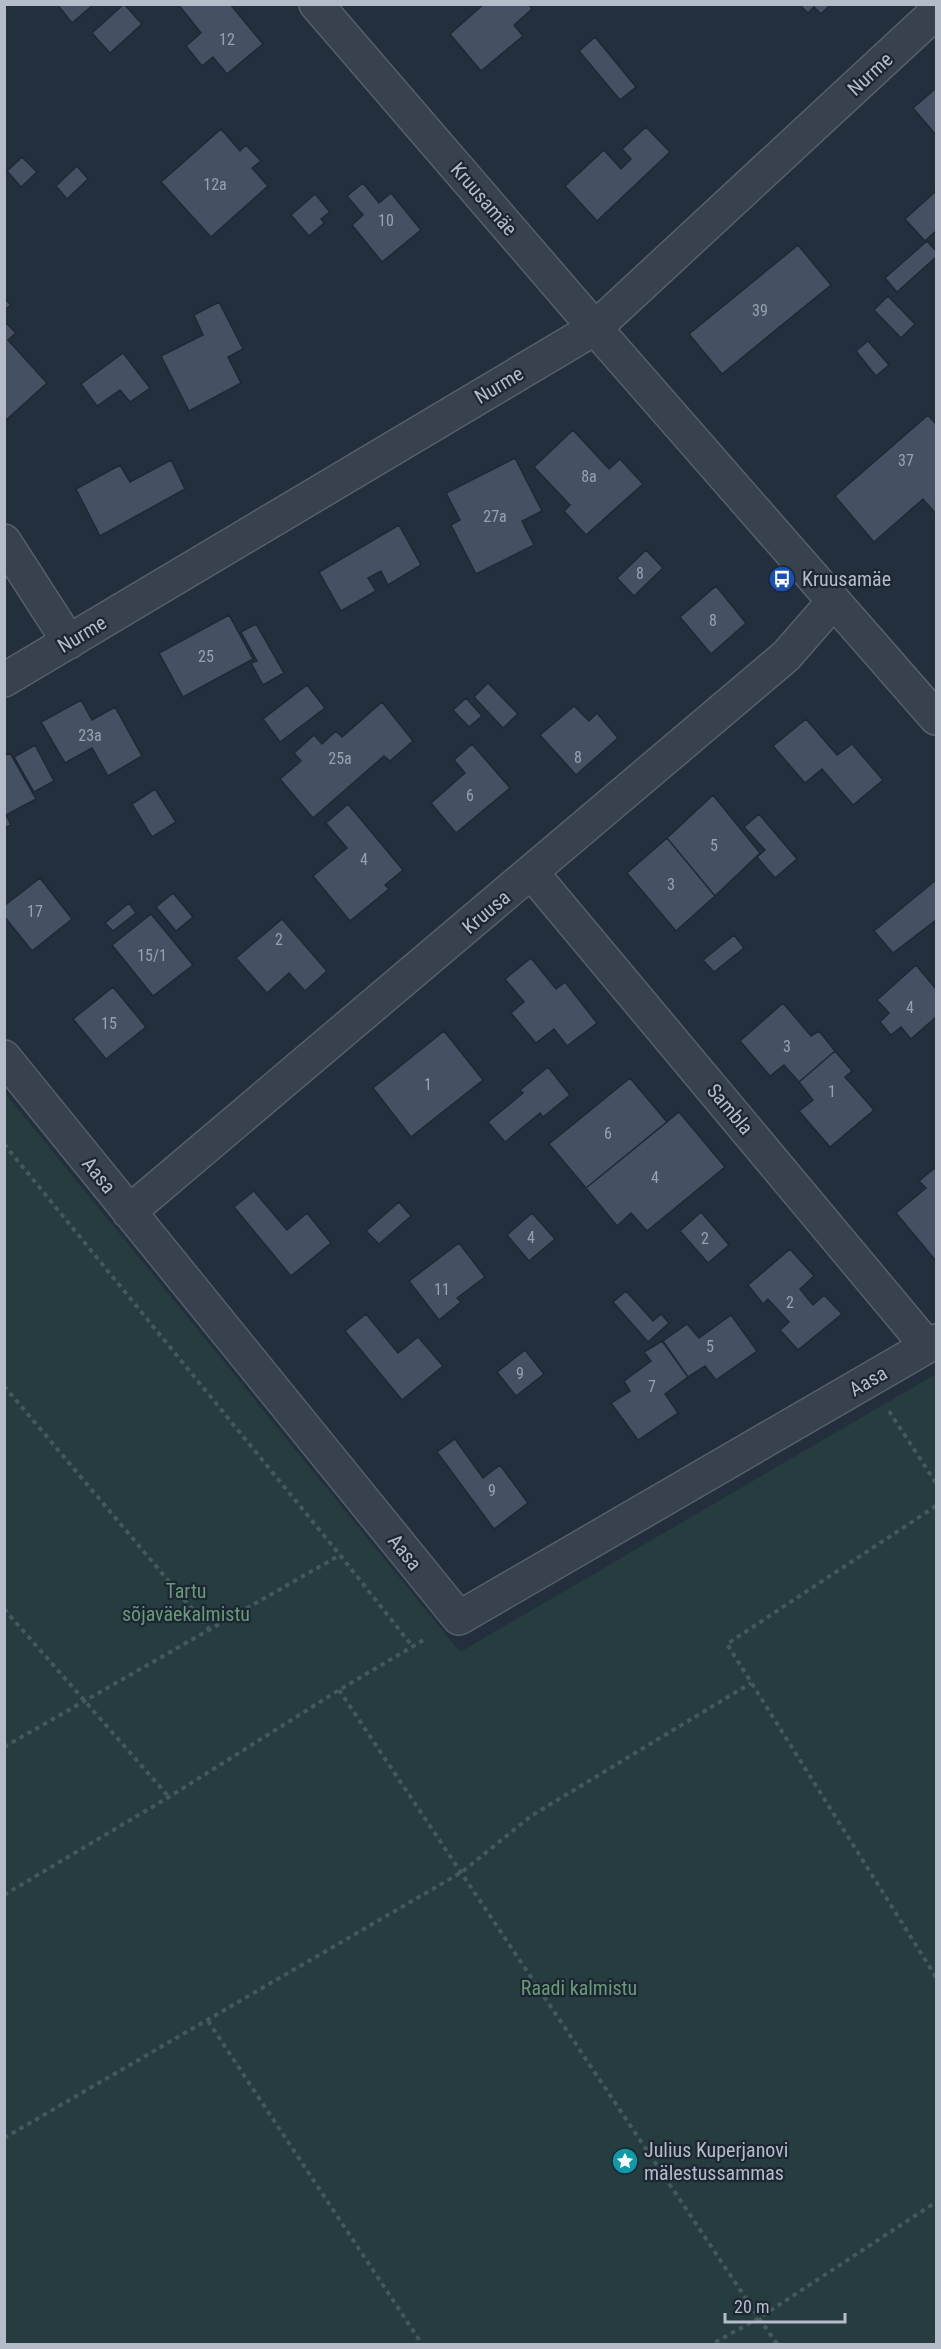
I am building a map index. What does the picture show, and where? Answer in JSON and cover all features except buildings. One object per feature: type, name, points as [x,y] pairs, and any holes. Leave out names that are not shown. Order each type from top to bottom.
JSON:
[{"type":"street","name":"Kruusamäe","points":[[316,4],[936,718]]},
{"type":"street","name":"Nurme","points":[[4,680],[595,328],[936,12]]},
{"type":"street","points":[[4,542],[69,642]]},
{"type":"street","name":"Kruusa","points":[[129,1212],[786,656],[834,602]]},
{"type":"street","name":"Sambla","points":[[532,873],[932,1343]]},
{"type":"street","name":"Aasa","points":[[4,1057],[459,1618],[932,1343]]},
{"type":"path","points":[[4,1144],[412,1647]]},
{"type":"path","points":[[868,1381],[936,1483]]},
{"type":"path","points":[[4,1386],[210,1630]]},
{"type":"path","points":[[936,1506],[726,1644],[936,1977]]},
{"type":"path","points":[[4,1747],[340,1556]]},
{"type":"path","points":[[4,1609],[169,1797]]},
{"type":"path","points":[[4,1895],[169,1797],[459,1618]]},
{"type":"path","points":[[4,2138],[462,1872],[531,1816],[751,1683]]},
{"type":"path","points":[[339,1690],[777,2344]]},
{"type":"path","points":[[208,2021],[422,2344]]},
{"type":"path","points":[[712,2344],[759,2318],[936,2202]]},
{"type":"green space","name":"Raadi kalmistu","points":[[5,1093],[460,1652],[936,1374],[936,2344],[5,2344]]},
{"type":"place","name":"Kruusamäe","points":[[782,579]]},
{"type":"place","name":"Julius Kuperjanovi mälestussammas","points":[[625,2161]]},
{"type":"park label","name":"Tartu sõjaväekalmistu","points":[[186,1602]]}]
